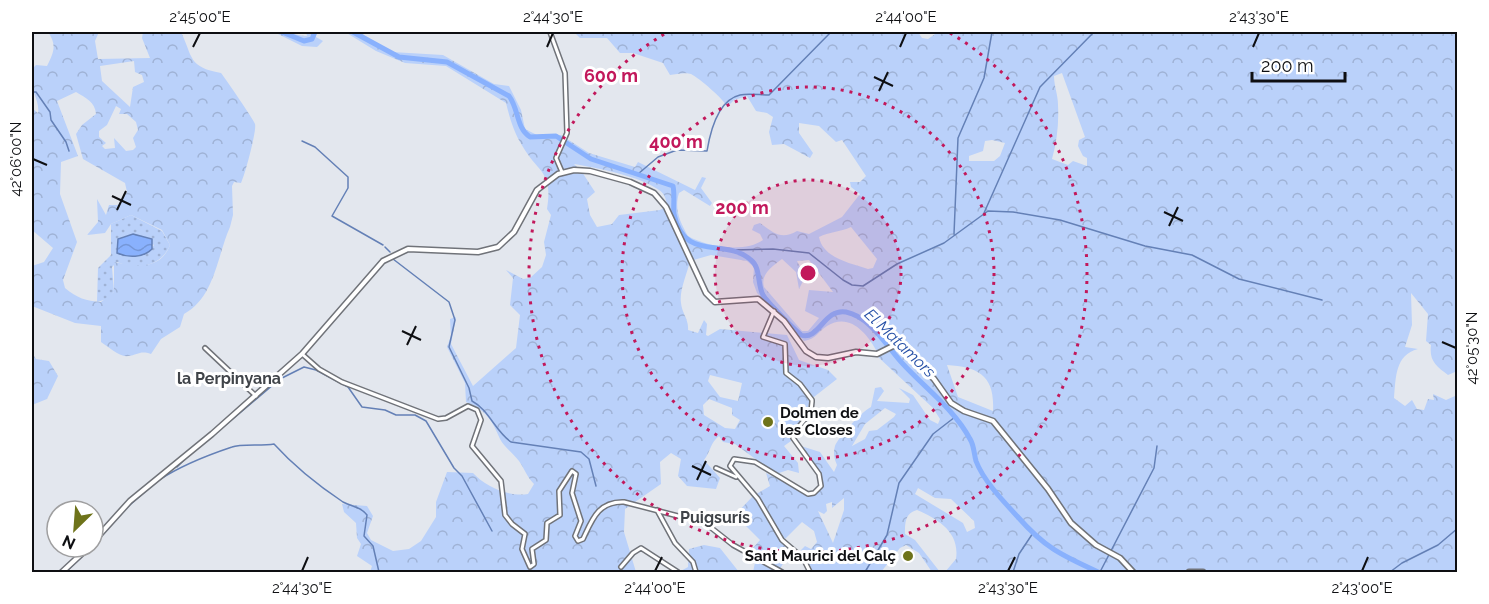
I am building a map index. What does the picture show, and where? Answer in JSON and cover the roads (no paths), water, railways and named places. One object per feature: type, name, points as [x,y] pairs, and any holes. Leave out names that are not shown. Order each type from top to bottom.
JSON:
[{"type":"street","points":[[550,32],[565,73],[568,128],[566,138],[556,158],[562,172]]},
{"type":"street","points":[[105,529],[130,501],[256,396],[302,354],[387,258],[414,249],[478,252],[498,247],[514,232],[542,185],[562,172],[590,171],[649,189],[666,207],[711,300],[723,303],[752,298],[774,311],[792,330],[806,351],[816,357],[826,358],[856,352],[877,354],[895,345],[903,347],[934,379],[951,403],[964,411],[993,421],[1048,489],[1071,523],[1096,545],[1120,558],[1133,573]]},
{"type":"street","points":[[774,311],[763,337],[785,344],[786,373],[812,398],[810,414],[795,431],[793,438],[819,474],[821,486],[814,493],[808,494],[755,462],[736,458],[732,459],[730,466],[758,499],[783,540],[803,558],[810,573]]},
{"type":"street","points":[[205,348],[256,396]]},
{"type":"street","points":[[302,354],[314,366],[342,382],[438,419],[446,418],[468,406],[477,410],[481,420],[472,446],[501,481],[503,512],[512,524],[525,534],[522,551],[530,567],[534,564],[532,549],[546,540],[547,523],[560,515],[559,491],[570,472],[576,474],[572,493],[581,519],[575,536],[578,541],[583,538],[593,514],[615,503],[624,502],[705,522],[732,545],[782,573]]},
{"type":"street","points":[[716,468],[738,477]]},
{"type":"street","points":[[657,510],[675,543],[694,564],[696,573]]},
{"type":"street","points":[[621,567],[635,551],[641,548],[678,573]]},
{"type":"street","points":[[62,573],[77,559]]},
{"type":"street","points":[[1190,573],[1203,573]]},
{"type":"water","points":[[133,234],[152,239],[152,249],[135,256],[117,253],[118,239]]},
{"type":"waterway","name":"El Matamors","points":[[282,32],[304,41],[312,39],[315,32]]},
{"type":"waterway","name":"El Matamors","points":[[353,32],[399,57],[447,62],[509,96],[522,129],[530,137],[556,136],[591,159],[673,186],[674,214],[679,229],[687,239],[706,247],[741,253],[751,260],[758,272],[763,295],[801,335],[807,336],[813,333],[838,312],[846,312],[863,320],[956,418],[971,441],[983,476],[1027,527],[1054,550],[1098,572]]},
{"type":"waterway","points":[[638,174],[658,157],[677,150],[707,151],[716,118],[726,103],[740,95],[769,95],[831,32]]},
{"type":"waterway","points":[[954,234],[958,138],[984,78],[992,32]]},
{"type":"waterway","points":[[984,213],[1040,87],[1094,32]]},
{"type":"waterway","points":[[32,92],[36,92],[50,112],[51,120],[66,142],[69,151]]},
{"type":"waterway","points":[[302,141],[315,147],[348,177],[348,188],[332,216],[383,245]]},
{"type":"waterway","points":[[733,250],[773,249],[809,253],[843,280],[852,285],[863,286],[897,264],[944,243],[988,211],[1013,212],[1060,220],[1145,246],[1192,255],[1239,279],[1322,300]]},
{"type":"waterway","points":[[385,247],[390,252]]},
{"type":"waterway","points":[[393,259],[449,302],[455,320],[449,347],[469,388],[472,401],[511,442],[581,452],[589,459],[596,486]]},
{"type":"waterway","points":[[216,433],[280,379],[304,367],[316,370],[348,387],[362,407],[385,410],[396,415],[415,415],[426,421],[454,468],[462,476],[492,531]]},
{"type":"waterway","points":[[865,572],[887,535],[899,483],[933,434],[955,417]]},
{"type":"waterway","points":[[159,480],[194,461],[232,447],[274,444],[325,489],[367,515],[364,536],[373,546],[379,572]]},
{"type":"waterway","points":[[1100,572],[1154,468],[1157,446]]},
{"type":"waterway","points":[[177,467],[189,455]]},
{"type":"waterway","points":[[105,532],[124,510],[155,483]]},
{"type":"waterway","points":[[1390,572],[1402,563],[1438,545],[1458,528]]},
{"type":"waterway","points":[[1013,572],[1019,554],[1033,533]]},
{"type":"waterway","points":[[66,572],[80,559]]},
{"type":"place","name":"Dolmen de les Closes","points":[[768,422]]},
{"type":"place","name":"Sant Maurici del Calç","points":[[908,556]]},
{"type":"district","name":"la Perpinyana","points":[[229,378]]},
{"type":"district","name":"Puigsurís","points":[[715,517]]}]
